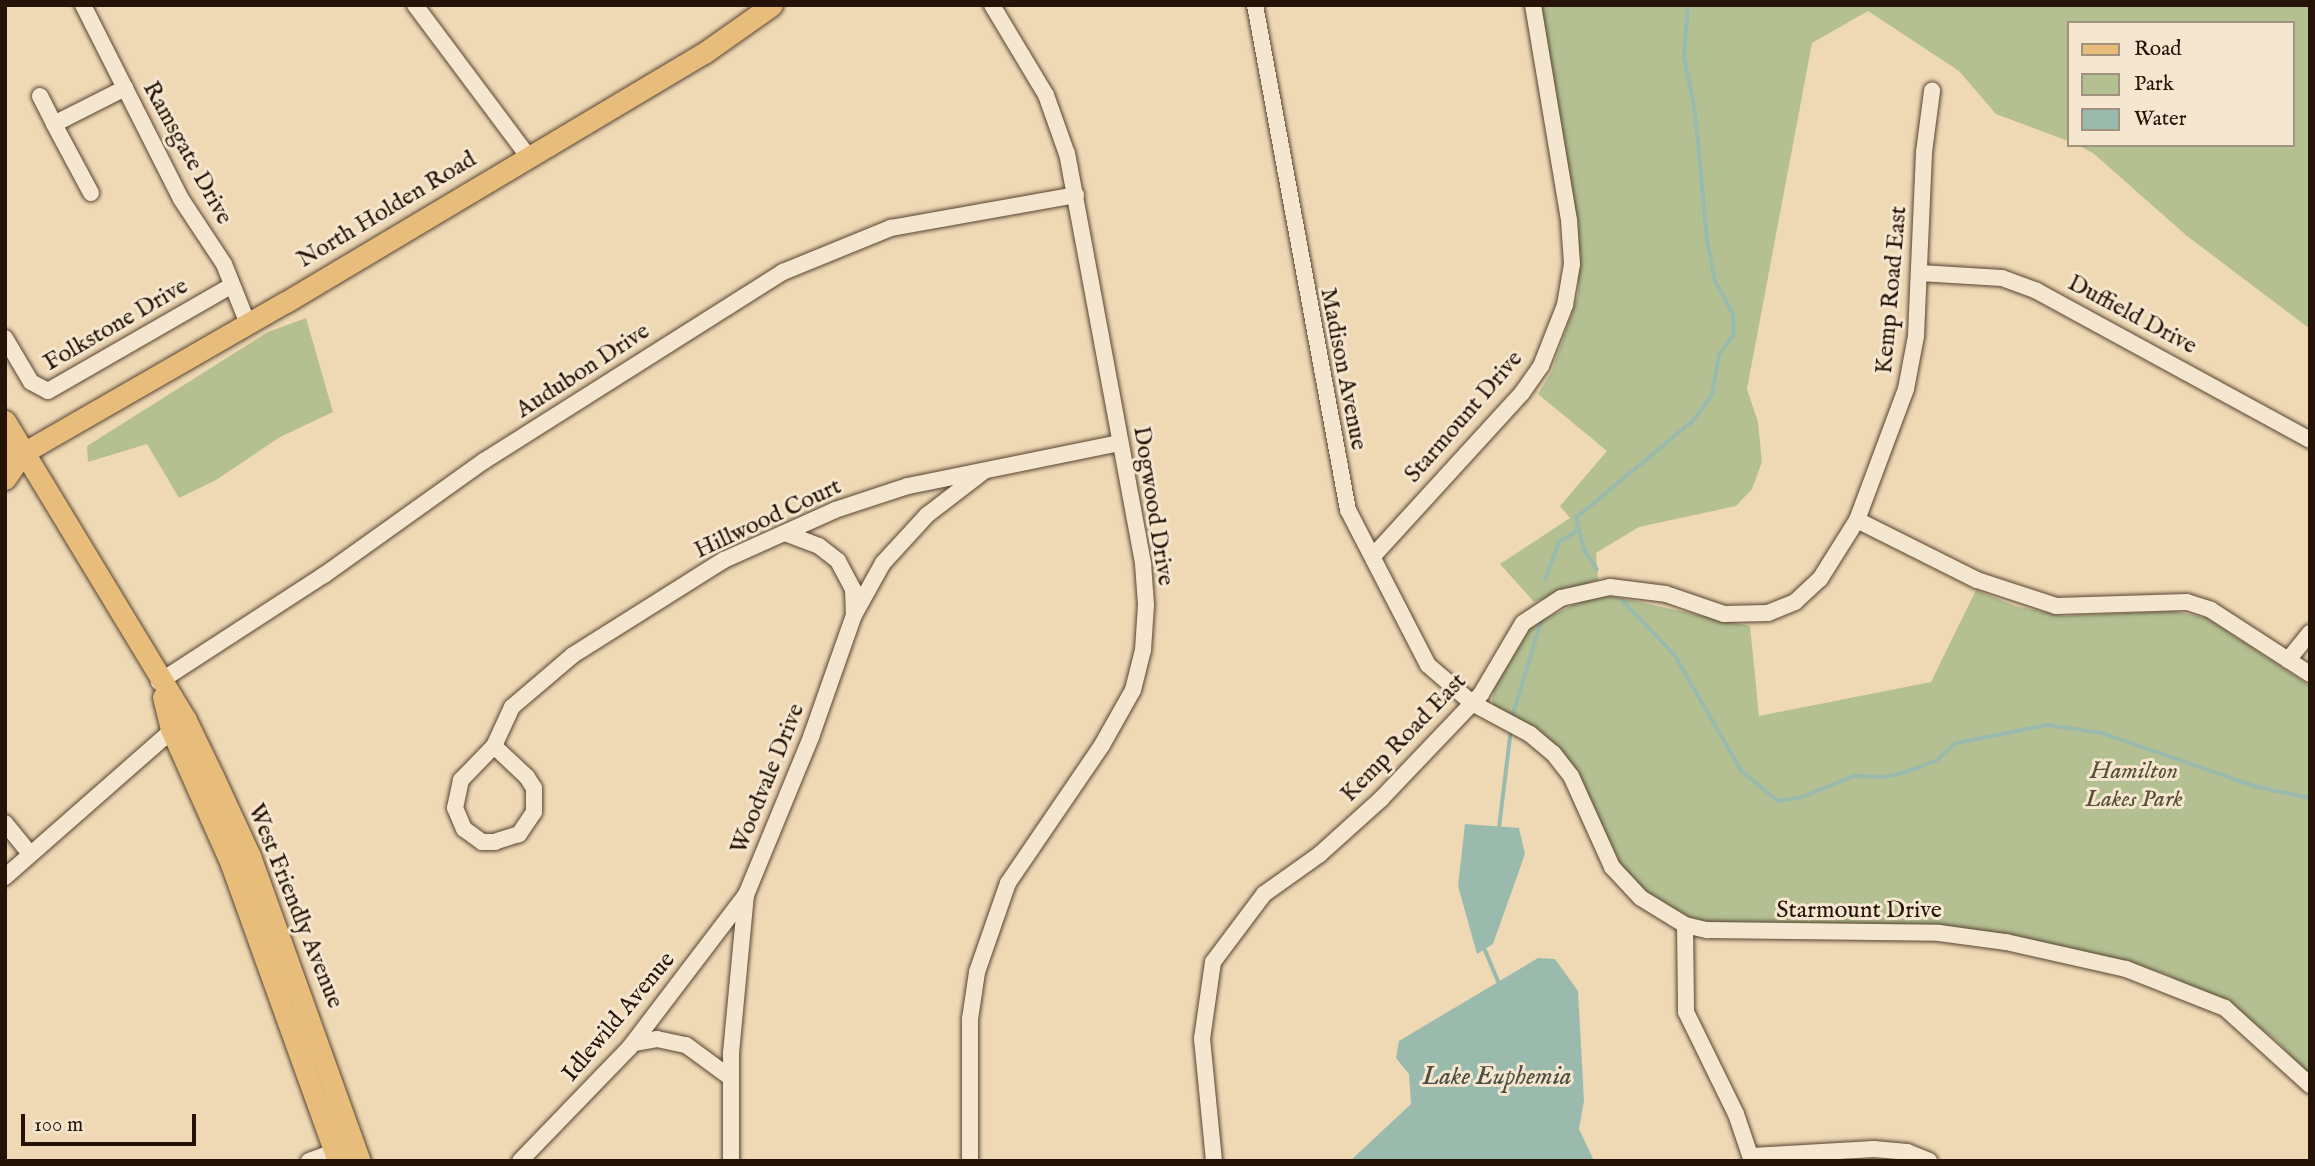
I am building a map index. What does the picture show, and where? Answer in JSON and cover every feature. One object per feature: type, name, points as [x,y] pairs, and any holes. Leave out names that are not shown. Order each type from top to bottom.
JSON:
[{"type":"main road","name":"North Holden Road","points":[[5,480],[14,453],[248,324],[704,53],[772,5]]},
{"type":"main road","name":"West Friendly Avenue","points":[[5,421],[14,453],[159,681],[231,864],[337,1156]]},
{"type":"main road","name":"West Friendly Avenue","points":[[178,724],[250,856],[360,1161]]},
{"type":"street","name":"Ramsgate Drive","points":[[83,5],[181,200],[233,285],[248,324]]},
{"type":"street","points":[[415,5],[528,156]]},
{"type":"street","name":"Dogwood Drive","points":[[970,1161],[970,1019],[977,972],[1008,883],[1121,714],[1143,650],[1143,563],[1068,154],[1046,95],[992,5]]},
{"type":"street","name":"Madison Avenue","points":[[1255,5],[1348,510],[1374,555],[1422,656],[1446,683],[1472,704]]},
{"type":"street","name":"Starmount Drive","points":[[1374,555],[1522,393],[1541,366],[1565,305],[1572,264],[1569,220],[1533,5]]},
{"type":"street","points":[[54,124],[125,88]]},
{"type":"street","name":"Kemp Road East","points":[[1214,1161],[1202,1039],[1213,962],[1264,894],[1320,854],[1381,799],[1472,704],[1523,623],[1553,602],[1581,591],[1628,586],[1724,614],[1768,613],[1808,593],[1857,520],[1906,389],[1920,273],[1924,152],[1933,91]]},
{"type":"street","points":[[40,96],[91,192]]},
{"type":"street","name":"Audubon Drive","points":[[159,681],[324,575],[484,461],[783,272],[891,228],[1076,195]]},
{"type":"street","name":"Duffield Drive","points":[[1920,273],[2002,278],[2037,291],[2310,440]]},
{"type":"street","name":"Folkstone Drive","points":[[5,338],[31,382],[48,391],[233,285]]},
{"type":"street","name":"Hillwood Court","points":[[494,746],[527,777],[534,788],[534,812],[519,834],[482,842],[459,820],[456,794],[466,774],[494,746],[512,707],[573,655],[724,560],[835,510],[908,486],[1120,443]]},
{"type":"street","name":"Woodvale Drive","points":[[731,1161],[731,1078],[746,895],[811,737],[854,615],[883,563],[927,514],[985,471]]},
{"type":"street","points":[[1857,520],[1977,580],[2043,602],[2091,606],[2187,602],[2211,610],[2310,674]]},
{"type":"street","points":[[785,533],[819,546],[838,561],[853,589],[854,615]]},
{"type":"street","points":[[2288,660],[2310,633]]},
{"type":"street","name":"Starmount Drive","points":[[1472,704],[1530,734],[1553,753],[1571,776],[1612,867],[1641,898],[1685,925],[1746,933],[1939,933],[2102,962],[2175,985],[2225,1008],[2310,1085]]},
{"type":"street","points":[[5,877],[178,724]]},
{"type":"street","points":[[5,823],[30,854]]},
{"type":"street","name":"Idlewild Avenue","points":[[520,1161],[634,1043],[746,895]]},
{"type":"street","points":[[1685,925],[1686,1012],[1752,1158],[1874,1149],[1907,1152],[1929,1161]]},
{"type":"street","points":[[634,1043],[657,1039],[686,1045],[731,1078]]},
{"type":"street","points":[[309,1161],[337,1156]]},
{"type":"green space","points":[[1540,5],[2310,5],[2310,329],[2187,236],[2093,153],[2081,147],[2294,147],[2294,21],[2066,21],[2066,140],[1996,114],[1959,71],[1868,11],[1812,43],[1747,389],[1758,422],[1762,462],[1752,489],[1736,506],[1639,527],[1596,553],[1598,580],[1534,602],[1500,564],[1570,518],[1560,506],[1607,451],[1538,394],[1552,371],[1578,295],[1579,237]]},
{"type":"green space","points":[[306,318],[333,412],[280,437],[216,480],[179,498],[147,444],[88,462],[87,446],[268,332]]},
{"type":"green space","name":"Hamilton Lakes Park","points":[[1976,590],[2015,606],[2063,616],[2172,611],[2207,618],[2310,686],[2310,1077],[2275,1039],[2223,1001],[2163,973],[2071,948],[1937,925],[1709,923],[1685,916],[1644,892],[1616,861],[1559,750],[1537,730],[1494,707],[1492,701],[1494,688],[1532,625],[1586,599],[1611,596],[1750,626],[1759,716],[1931,682]]},
{"type":"water","points":[[1465,824],[1519,828],[1525,854],[1493,944],[1477,954],[1458,886]]},
{"type":"water","name":"Lake Euphemia","points":[[1538,958],[1555,959],[1578,991],[1584,1101],[1579,1129],[1594,1161],[1350,1161],[1411,1104],[1409,1074],[1396,1058],[1399,1041]]},
{"type":"waterway","points":[[1597,570],[1584,550],[1576,518],[1693,421],[1712,395],[1719,355],[1734,334],[1733,314],[1715,281],[1707,241],[1695,112],[1684,57],[1688,5]]},
{"type":"waterway","points":[[1545,580],[1559,542],[1577,531]]},
{"type":"waterway","points":[[1623,601],[1675,655],[1741,770],[1778,801],[1800,798],[1854,776],[1885,777],[1909,771],[1937,760],[1956,743],[2048,725],[2102,733],[2254,786],[2310,798]]},
{"type":"waterway","points":[[1512,717],[1542,619]]},
{"type":"waterway","points":[[1499,828],[1511,729]]},
{"type":"waterway","points":[[1484,947],[1500,985]]}]
